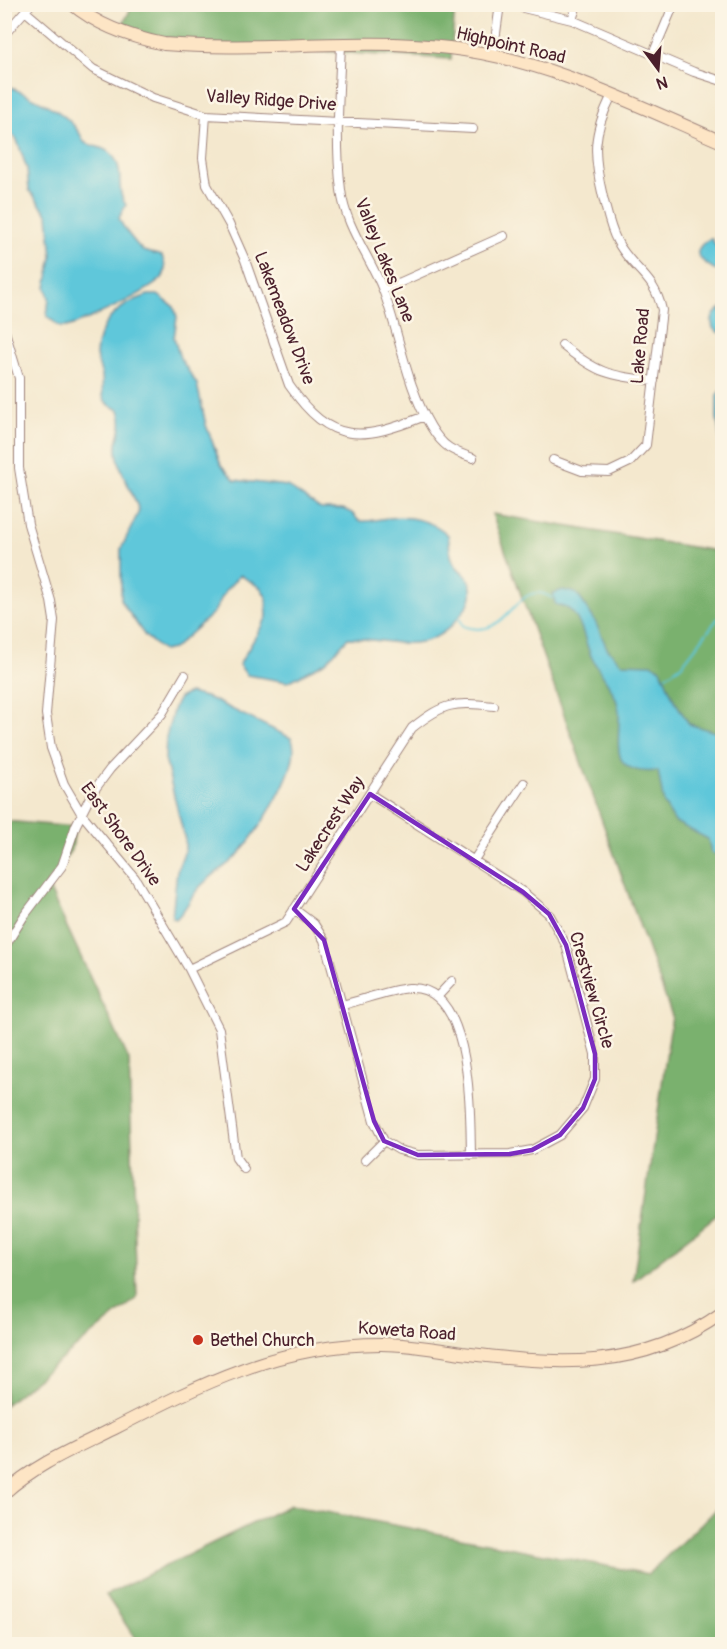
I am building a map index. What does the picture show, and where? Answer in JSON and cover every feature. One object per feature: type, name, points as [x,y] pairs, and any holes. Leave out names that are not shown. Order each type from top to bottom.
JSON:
[{"type":"street","name":"Highpoint Road","points":[[72,4],[106,26],[134,37],[164,44],[406,44],[493,55],[536,66],[723,142]]},
{"type":"street","points":[[493,55],[500,4]]},
{"type":"street","points":[[507,4],[572,20],[723,81]]},
{"type":"street","points":[[572,20],[577,4]]},
{"type":"street","points":[[653,54],[674,4]]},
{"type":"street","points":[[4,34],[28,8]]},
{"type":"street","name":"Valley Ridge Drive","points":[[28,8],[93,69],[153,98],[206,115],[473,129]]},
{"type":"street","name":"Valley Lakes Lane","points":[[341,45],[339,122],[341,193],[350,224],[382,290],[415,395],[426,416],[448,450],[473,458]]},
{"type":"street","name":"Lake Road","points":[[553,460],[582,471],[609,472],[630,462],[646,445],[662,310],[657,290],[618,243],[596,165],[595,141],[601,117],[612,95]]},
{"type":"street","name":"Lakemeadow Drive","points":[[206,115],[203,158],[207,185],[230,224],[289,385],[303,405],[323,425],[351,434],[388,431],[426,416]]},
{"type":"street","points":[[382,290],[504,236]]},
{"type":"street","name":"East Shore Drive","points":[[4,328],[19,378],[19,468],[28,524],[51,601],[54,620],[46,714],[51,748],[64,784],[81,813],[135,878],[189,969],[219,1029],[236,1158],[244,1169]]},
{"type":"street","points":[[562,345],[591,368],[614,376],[654,381]]},
{"type":"street","points":[[4,948],[24,916],[62,866],[81,813],[110,769],[162,714],[185,675]]},
{"type":"street","name":"Lakecrest Way","points":[[189,969],[286,922],[412,728],[435,710],[458,702],[494,705]]},
{"type":"street","points":[[474,860],[524,783]]},
{"type":"street","name":"Crestview Circle","points":[[370,794],[523,892],[549,914],[566,945],[595,1054],[595,1079],[583,1108],[561,1136],[532,1150],[510,1154],[418,1155],[399,1150],[384,1141]]},
{"type":"street","points":[[294,909],[314,924],[324,940],[374,1121],[384,1141],[364,1160]]},
{"type":"street","points":[[438,996],[452,981]]},
{"type":"street","points":[[342,1005],[411,988],[438,996],[452,1014],[469,1078],[471,1155]]},
{"type":"street","name":"Koweta Road","points":[[4,1493],[41,1465],[187,1391],[242,1368],[295,1352],[339,1345],[384,1344],[532,1362],[598,1361],[626,1356],[672,1342],[723,1313]]},
{"type":"highlighted area","points":[[370,794],[523,892],[549,914],[566,945],[595,1054],[595,1079],[583,1108],[560,1135],[532,1150],[510,1154],[418,1155],[384,1141],[374,1121],[324,940],[294,909]]},
{"type":"green space","points":[[133,5],[455,5],[451,59],[224,46],[119,31]]},
{"type":"green space","points":[[492,514],[722,552],[722,1211],[633,1281],[672,1016]]},
{"type":"green space","points":[[5,821],[75,827],[72,849],[47,884],[129,1060],[137,1298],[5,1405]]},
{"type":"green space","points":[[722,1504],[722,1644],[139,1644],[106,1595],[290,1505],[648,1574]]},
{"type":"water","points":[[4,84],[61,114],[78,131],[84,142],[110,153],[118,165],[121,193],[126,205],[119,218],[121,222],[143,251],[162,256],[164,261],[164,275],[155,284],[116,306],[66,327],[60,327],[47,316],[49,298],[46,288],[52,257],[48,215],[29,190],[27,169],[17,140],[5,129]]},
{"type":"water","points":[[711,238],[718,249],[722,250],[722,274],[700,259],[698,254],[703,244]]},
{"type":"water","points":[[148,295],[158,295],[174,307],[177,317],[174,338],[180,358],[197,384],[206,425],[221,465],[235,480],[287,486],[321,509],[343,509],[352,513],[359,521],[397,517],[413,518],[436,526],[448,535],[452,559],[468,578],[471,593],[466,607],[447,630],[434,638],[421,642],[394,643],[348,638],[326,662],[288,682],[247,675],[239,665],[267,617],[266,597],[261,588],[240,575],[226,590],[214,612],[173,649],[163,651],[145,636],[121,601],[121,549],[139,511],[118,460],[117,441],[121,417],[119,410],[104,400],[102,376],[96,354],[101,333],[112,316],[128,304]]},
{"type":"water","points":[[722,308],[722,332],[719,333],[713,328],[712,319]]},
{"type":"water","points":[[722,389],[722,453],[717,418],[717,395]]},
{"type":"water","points":[[563,590],[576,593],[594,619],[607,648],[621,663],[652,664],[661,669],[673,698],[689,724],[722,734],[722,856],[711,853],[708,839],[675,822],[664,804],[658,771],[635,770],[623,762],[618,746],[618,704],[592,658],[576,618],[568,609],[555,604],[553,593]]},
{"type":"water","points":[[189,693],[209,698],[291,738],[294,750],[285,782],[255,833],[237,856],[198,889],[176,919],[172,917],[177,871],[185,850],[185,840],[165,759],[166,737],[174,707],[179,698]]},
{"type":"waterway","points":[[459,617],[463,626],[479,629],[492,626],[529,595],[540,593],[552,598]]},
{"type":"waterway","points":[[666,676],[682,665],[722,613]]},
{"type":"place","name":"Bethel Church","points":[[198,1340]]}]
